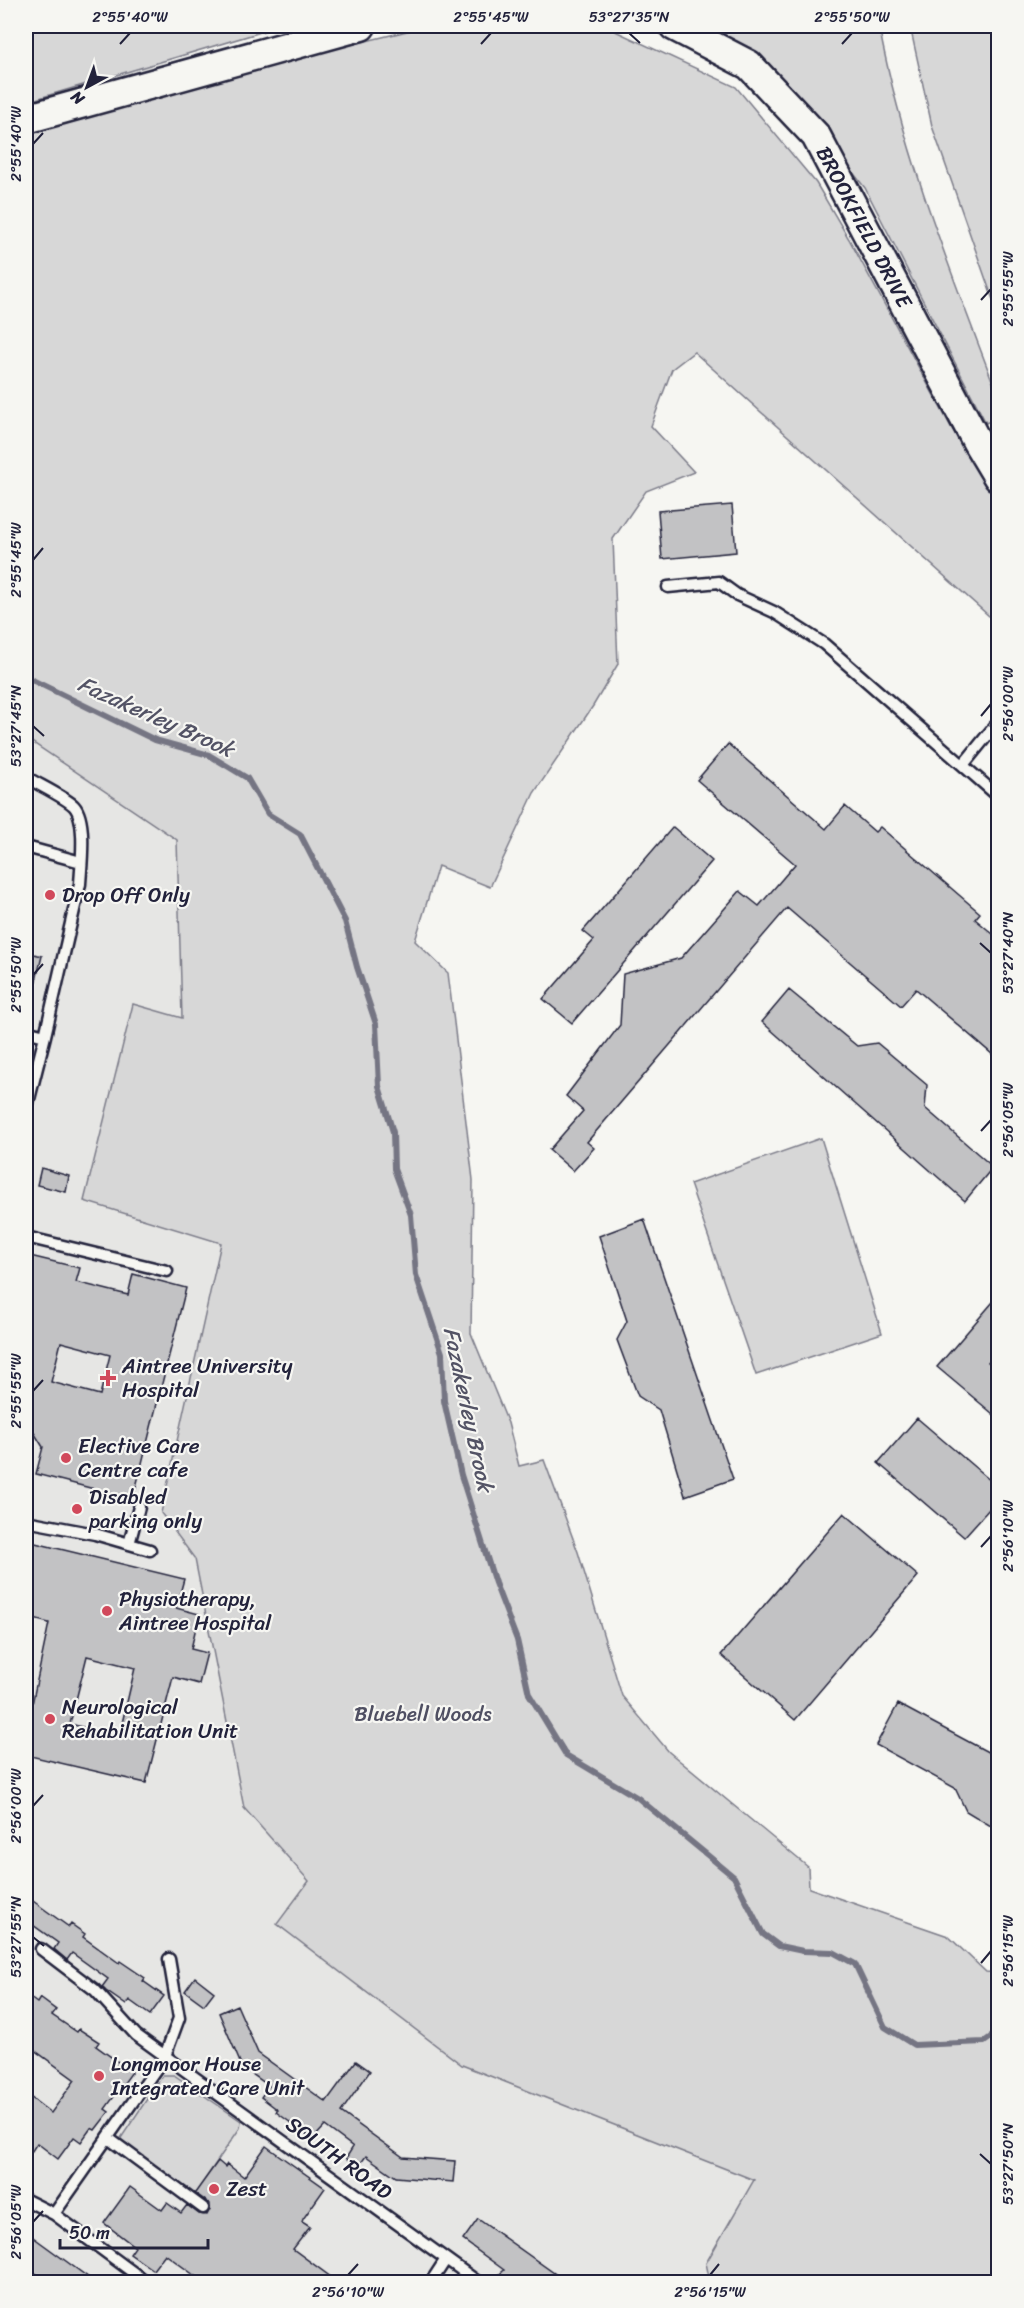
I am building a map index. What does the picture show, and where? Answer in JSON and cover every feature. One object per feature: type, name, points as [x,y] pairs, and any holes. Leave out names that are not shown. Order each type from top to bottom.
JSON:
[{"type":"street","points":[[26,119],[361,26]]},
{"type":"street","name":"BROOKFIELD DRIVE","points":[[674,26],[749,65],[816,136],[977,442],[999,477]]},
{"type":"lane","points":[[668,587],[719,582],[737,596],[774,612],[824,644],[999,796]]},
{"type":"lane","points":[[963,765],[994,727]]},
{"type":"lane","points":[[26,777],[74,807],[81,825],[80,884],[26,1111]]},
{"type":"lane","points":[[26,847],[81,862]]},
{"type":"lane","points":[[26,1031],[45,1036]]},
{"type":"lane","points":[[26,1237],[167,1271]]},
{"type":"lane","points":[[129,1544],[139,1507]]},
{"type":"lane","points":[[26,1521],[95,1534],[150,1550]]},
{"type":"lane","name":"SOUTH ROAD","points":[[41,1949],[96,1990],[136,2035],[478,2283]]},
{"type":"lane","points":[[54,2214],[165,2056],[179,2018],[169,1959]]},
{"type":"lane","points":[[108,2138],[203,2208]]},
{"type":"lane","points":[[26,2199],[54,2214],[143,2282]]},
{"type":"lane","points":[[431,2283],[446,2259]]},
{"type":"shaded area","name":"Aintree University Hospital","points":[[26,738],[177,840],[186,1154],[230,1203],[161,1512],[195,1559],[244,1808],[766,2159],[707,2263],[710,2282],[26,2282]]},
{"type":"green space","points":[[26,26],[281,26],[26,102]]},
{"type":"green space","name":"Bluebell Woods","points":[[428,26],[552,26],[611,29],[736,87],[816,183],[951,427],[998,502],[998,624],[694,352],[672,369],[651,426],[694,472],[646,491],[613,539],[618,664],[593,706],[534,793],[490,887],[438,866],[415,941],[448,973],[473,1180],[471,1333],[508,1423],[519,1466],[544,1460],[578,1552],[622,1696],[669,1752],[808,1867],[809,1888],[948,1936],[986,1972],[998,1973],[998,2282],[710,2282],[706,2263],[754,2180],[462,2065],[277,1924],[309,1881],[244,1808],[195,1559],[161,1513],[221,1243],[84,1201],[133,1004],[182,1018],[177,840],[26,738],[26,135],[271,64]]},
{"type":"green space","points":[[690,26],[879,26],[901,121],[915,167],[946,259],[998,396],[998,417],[986,423],[865,188],[796,99]]},
{"type":"green space","points":[[910,26],[998,26],[998,314],[932,126]]},
{"type":"green space","points":[[821,1138],[882,1333],[756,1375],[690,1184]]},
{"type":"green space","points":[[163,2075],[174,2075],[241,2121],[240,2128],[194,2195],[119,2141]]},
{"type":"building","points":[[732,505],[736,552],[662,559],[658,511]]},
{"type":"building","points":[[728,744],[826,829],[845,806],[875,832],[880,827],[980,913],[975,919],[999,939],[999,1060],[916,989],[901,1006],[787,908],[587,1142],[594,1148],[573,1171],[549,1150],[583,1111],[566,1096],[620,1025],[623,974],[681,958],[740,891],[759,906],[795,864],[697,780]]},
{"type":"building","points":[[673,827],[712,861],[572,1023],[543,999],[594,940],[583,931]]},
{"type":"building","points":[[26,952],[42,956],[31,1001],[26,1000]]},
{"type":"building","points":[[789,990],[857,1046],[877,1043],[927,1085],[925,1108],[993,1167],[965,1201],[762,1022]]},
{"type":"building","points":[[41,1168],[69,1176],[66,1192],[37,1185]]},
{"type":"building","points":[[644,1219],[733,1479],[685,1496],[659,1410],[638,1396],[617,1340],[627,1321],[599,1236]]},
{"type":"building","points":[[26,1255],[80,1268],[76,1282],[128,1295],[133,1274],[186,1288],[133,1499],[36,1474],[43,1447],[26,1420]],"holes":[[[61,1342],[110,1355],[100,1395],[51,1382]]]},
{"type":"building","points":[[999,1295],[999,1350],[988,1362],[999,1371],[999,1419],[937,1367]]},
{"type":"building","points":[[917,1418],[999,1488],[999,1498],[964,1537],[878,1463]]},
{"type":"building","points":[[844,1513],[918,1576],[795,1720],[721,1655]]},
{"type":"building","name":"Physiotherapy, Aintree Hospital","points":[[31,1542],[184,1579],[176,1608],[199,1614],[191,1649],[207,1653],[199,1684],[173,1677],[146,1783],[26,1755],[26,1733],[49,1623],[26,1617],[26,1564]],"holes":[[[87,1656],[135,1668],[119,1736],[70,1724]]]},
{"type":"building","points":[[898,1704],[999,1758],[999,1831],[966,1811],[955,1788],[876,1745]]},
{"type":"building","points":[[26,1896],[69,1927],[71,1924],[85,1934],[83,1937],[119,1963],[120,1961],[145,1978],[143,1981],[164,1996],[150,2015],[129,2000],[126,2005],[106,1991],[102,1987],[108,1979],[72,1953],[67,1960],[54,1949],[58,1943],[26,1920]]},
{"type":"building","points":[[195,1977],[214,1992],[204,2005],[185,1991]]},
{"type":"building","name":"Longmoor House Integrated Care Unit","points":[[26,1995],[37,2003],[40,1998],[56,2010],[52,2015],[77,2032],[79,2029],[99,2042],[96,2046],[132,2072],[105,2109],[109,2112],[95,2130],[91,2128],[81,2142],[74,2137],[58,2159],[37,2143],[26,2160],[26,2094],[51,2113],[75,2080],[26,2044]]},
{"type":"building","points":[[237,2005],[258,2053],[326,2102],[356,2061],[370,2071],[341,2112],[403,2157],[455,2161],[453,2182],[396,2177],[366,2156],[358,2167],[346,2158],[353,2147],[325,2126],[313,2139],[276,2112],[278,2110],[261,2097],[269,2086],[242,2067],[219,2013]]},
{"type":"building","points":[[266,2146],[325,2188],[303,2219],[302,2222],[310,2227],[293,2249],[339,2283],[205,2283],[165,2254],[153,2270],[130,2254],[135,2247],[104,2223],[130,2187],[162,2210],[167,2203],[181,2213],[187,2205],[199,2214],[207,2215],[210,2204],[195,2193],[218,2161],[225,2167],[227,2164],[244,2177]]},
{"type":"building","points":[[478,2219],[568,2283],[513,2283],[500,2274],[504,2270],[463,2240]]},
{"type":"building","points":[[26,2232],[96,2283],[49,2283],[26,2266]]},
{"type":"waterway","name":"Fazakerley Brook","points":[[26,677],[155,740],[209,755],[247,778],[268,814],[300,834],[345,921],[376,1024],[379,1086],[393,1132],[394,1169],[411,1215],[416,1275],[442,1353],[444,1401],[461,1475],[495,1583],[517,1640],[529,1694],[566,1755],[638,1798],[734,1877],[763,1934],[779,1946],[803,1951],[833,1952],[855,1964],[885,2027],[914,2045],[984,2042],[998,2032]]},
{"type":"place","name":"Drop Off Only","points":[[50,895]]},
{"type":"place","name":"Aintree University Hospital","points":[[108,1378]]},
{"type":"place","name":"Elective Care Centre cafe","points":[[66,1458]]},
{"type":"place","name":"Disabled parking only","points":[[77,1509]]},
{"type":"place","name":"Physiotherapy, Aintree Hospital","points":[[107,1611]]},
{"type":"place","name":"Neurological Rehabilitation Unit","points":[[50,1719]]},
{"type":"place","name":"Longmoor House Integrated Care Unit","points":[[99,2076]]},
{"type":"place","name":"Zest","points":[[214,2189]]}]
